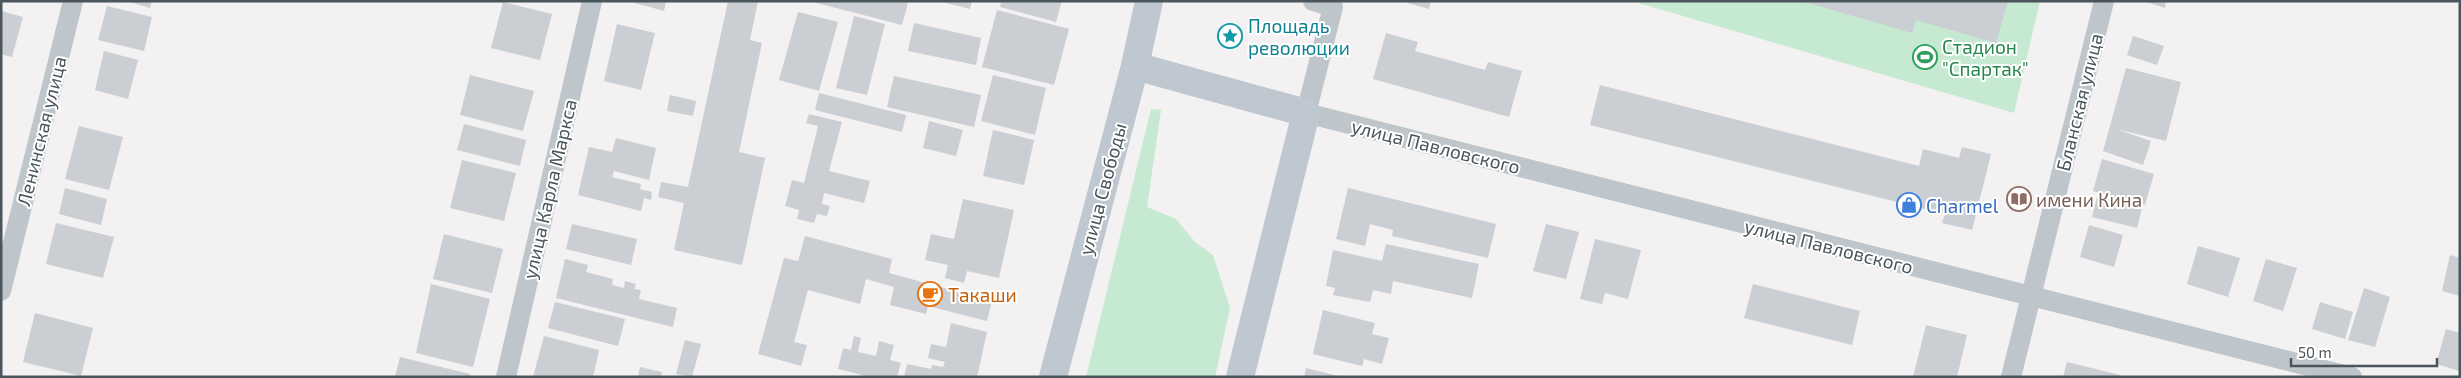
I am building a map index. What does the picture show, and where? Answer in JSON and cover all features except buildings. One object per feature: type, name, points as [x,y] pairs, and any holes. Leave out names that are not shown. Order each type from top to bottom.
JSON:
[{"type":"main road","name":"улица Свободы","points":[[1053,377],[1135,66],[1149,1]]},
{"type":"main road","points":[[1135,66],[1306,113],[1240,377]]},
{"type":"street","name":"Ленинская улица","points":[[1,291],[73,1]]},
{"type":"street","name":"улица Карла Маркса","points":[[506,377],[592,1]]},
{"type":"street","points":[[1306,113],[1333,6],[1313,1]]},
{"type":"street","name":"Бланская улица","points":[[2011,377],[2104,1]]},
{"type":"street","name":"улица Павловского","points":[[1306,113],[2352,377]]},
{"type":"green space","name":"Стадион \"Спартак\"","points":[[1632,1],[2040,1],[2014,113]]},
{"type":"green space","points":[[1151,109],[1161,110],[1147,207],[1176,219],[1195,242],[1213,255],[1230,308],[1215,377],[1086,377]]},
{"type":"place","name":"Площадь революции","points":[[1230,36]]},
{"type":"place","name":"Стадион \"Спартак\"","points":[[1925,57]]},
{"type":"place","name":"имени Кина","points":[[2019,199]]},
{"type":"place","name":"Charmel","points":[[1909,205]]},
{"type":"place","name":"Такаши","points":[[930,294]]}]
